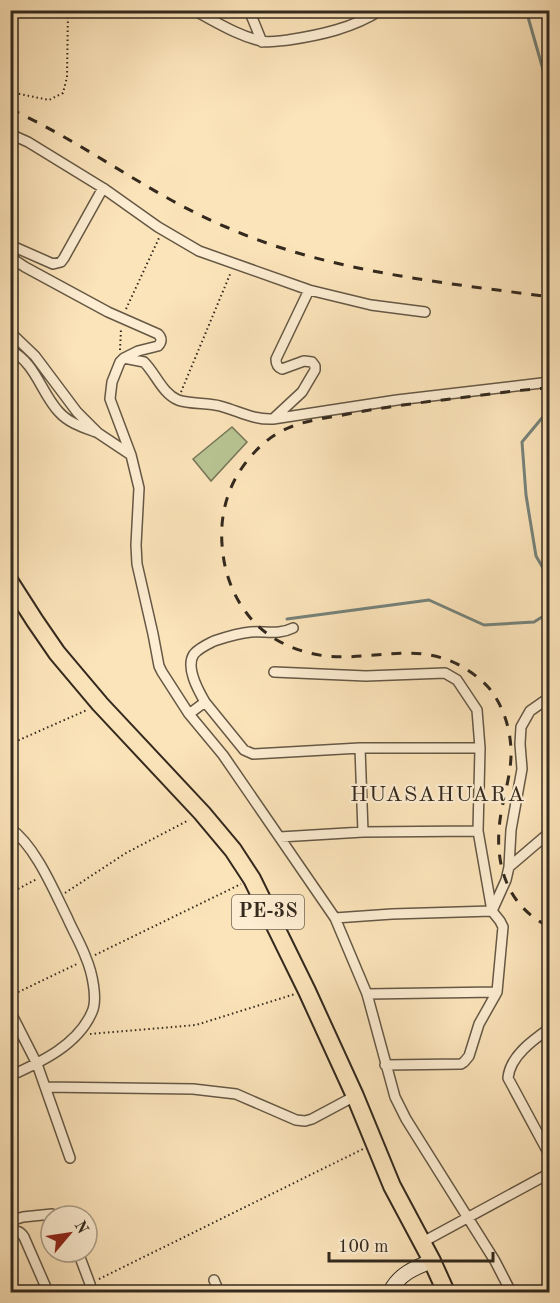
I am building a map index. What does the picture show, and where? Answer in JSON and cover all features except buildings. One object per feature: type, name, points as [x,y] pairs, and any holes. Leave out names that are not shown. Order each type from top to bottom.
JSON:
[{"type":"highway","name":"PE-3S","points":[[11,584],[57,653],[100,704],[202,813],[233,850],[252,879],[355,1096],[392,1186],[432,1261],[446,1293]]},
{"type":"street","points":[[193,10],[233,32],[262,42],[326,34],[357,24],[381,10]]},
{"type":"street","points":[[249,10],[262,42]]},
{"type":"street","points":[[10,134],[45,152],[199,251],[309,290],[371,305],[425,312]]},
{"type":"street","points":[[10,245],[53,264],[60,262],[103,188]]},
{"type":"street","points":[[10,257],[122,319],[158,334],[162,339],[158,346],[134,352],[122,360],[112,382],[110,399],[131,455],[139,488],[137,564],[159,666],[189,714],[223,755],[335,918],[367,994],[395,1097],[406,1119],[495,1261],[511,1293]]},
{"type":"street","points":[[273,419],[302,392],[315,370],[312,362],[301,362],[286,369],[279,368],[276,363],[309,290]]},
{"type":"street","points":[[10,332],[35,356],[77,412],[98,433],[131,455]]},
{"type":"street","points":[[10,350],[25,360],[58,412],[75,425],[98,433]]},
{"type":"street","points":[[122,360],[144,362],[163,388],[178,400],[218,406],[254,418],[273,419],[397,400],[549,382]]},
{"type":"street","points":[[293,628],[280,632],[252,632],[231,636],[208,644],[195,652],[193,656],[191,666],[195,683],[205,702],[248,753],[360,748],[480,748]]},
{"type":"street","points":[[274,672],[366,676],[445,673],[457,680],[477,710],[480,748],[478,831],[492,911],[503,927],[497,992],[479,1024],[469,1056],[461,1064],[385,1065]]},
{"type":"street","points":[[492,911],[506,880],[509,867],[511,830],[522,769],[521,727],[530,711],[549,697]]},
{"type":"street","points":[[189,714],[205,702]]},
{"type":"street","points":[[360,748],[363,832]]},
{"type":"street","points":[[10,828],[25,842],[46,874],[87,959],[94,995],[93,1010],[76,1036],[37,1064],[10,1076]]},
{"type":"street","points":[[280,837],[363,832],[478,831]]},
{"type":"street","points":[[509,867],[549,832]]},
{"type":"street","points":[[335,918],[492,911]]},
{"type":"street","points":[[367,994],[497,992]]},
{"type":"street","points":[[10,1011],[37,1064],[70,1158]]},
{"type":"street","points":[[549,1028],[523,1049],[508,1071],[508,1078],[549,1156]]},
{"type":"street","points":[[45,1087],[193,1089],[236,1094],[296,1120],[305,1121],[355,1096]]},
{"type":"street","points":[[421,1243],[549,1173]]},
{"type":"street","points":[[10,1221],[39,1216]]},
{"type":"street","points":[[10,1233],[17,1231],[24,1237],[48,1293]]},
{"type":"street","points":[[390,1293],[403,1275],[411,1269],[432,1261]]},
{"type":"street","points":[[82,1264],[91,1288]]},
{"type":"street","points":[[214,1280],[219,1293]]},
{"type":"path","points":[[10,92],[50,100],[63,93],[67,77],[68,10]]},
{"type":"path","points":[[122,360],[122,319],[163,229]]},
{"type":"path","points":[[178,400],[234,264]]},
{"type":"path","points":[[10,744],[100,704]]},
{"type":"path","points":[[57,898],[126,853],[202,813]]},
{"type":"path","points":[[10,893],[46,874]]},
{"type":"path","points":[[10,996],[252,879]]},
{"type":"path","points":[[76,1036],[196,1025],[307,991]]},
{"type":"path","points":[[91,1288],[374,1143]]},
{"type":"green space","points":[[232,427],[247,442],[211,481],[193,459]]},
{"type":"waterway","points":[[526,10],[550,99]]},
{"type":"waterway","points":[[550,413],[542,418],[522,442],[526,495],[536,556],[550,580]]},
{"type":"waterway","points":[[287,619],[429,600],[484,625],[534,622],[550,612]]},
{"type":"railway","points":[[10,109],[65,137],[171,200],[226,227],[265,242],[304,255],[385,273],[550,297]]},
{"type":"railway","points":[[550,388],[388,407],[311,421],[287,428],[261,446],[243,466],[226,501],[222,527],[223,554],[234,593],[251,619],[281,642],[298,650],[326,656],[411,653],[428,655],[461,666],[489,688],[505,717],[511,749],[499,836],[502,868],[514,896],[523,908],[550,927]]},
{"type":"district","name":"HUASAHUARA","points":[[438,795]]}]
